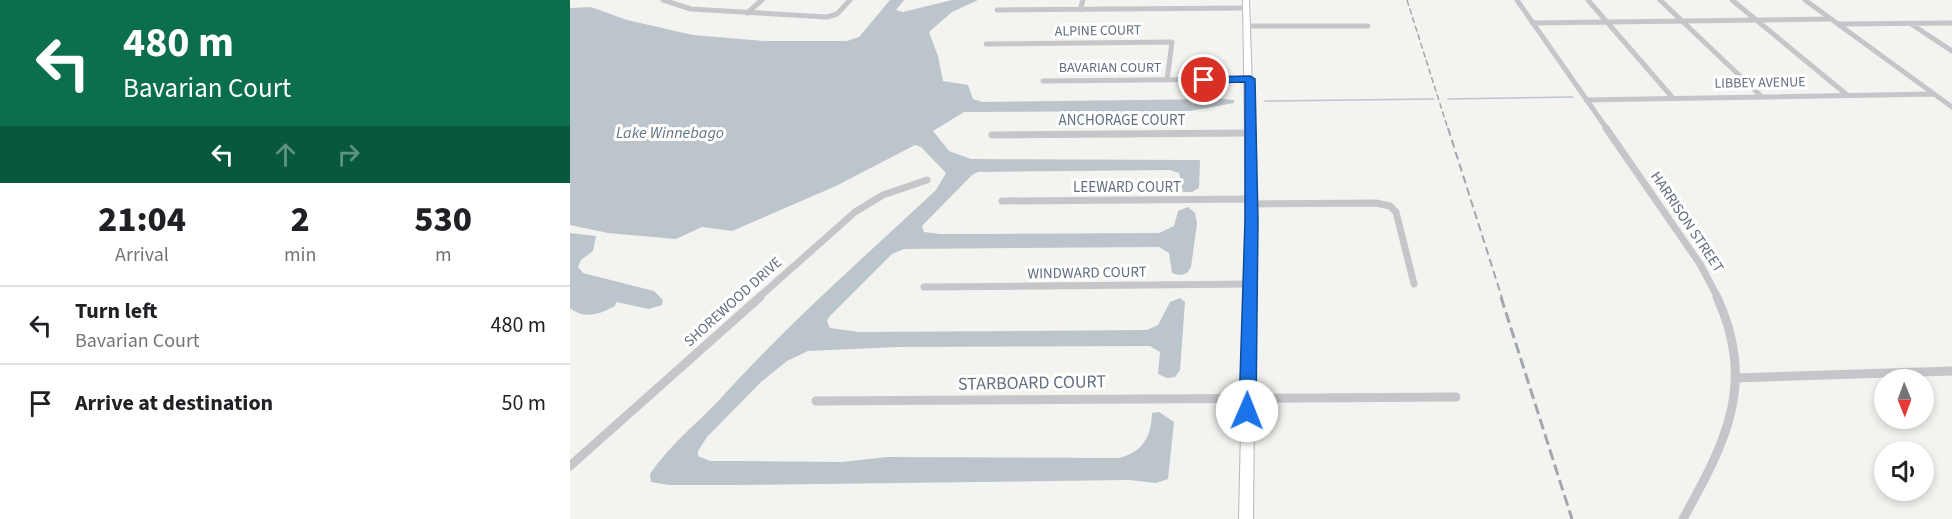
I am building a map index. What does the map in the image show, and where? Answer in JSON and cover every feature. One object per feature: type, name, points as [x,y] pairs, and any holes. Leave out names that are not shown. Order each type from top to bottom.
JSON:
[{"type":"main road","points":[[1246,0],[1251,133],[1251,284],[1246,519]]},
{"type":"street","points":[[663,0],[690,9],[832,16],[850,0]]},
{"type":"street","points":[[678,5],[689,0]]},
{"type":"street","points":[[747,13],[762,0]]},
{"type":"street","points":[[1080,10],[1083,0]]},
{"type":"street","points":[[1155,9],[1157,0]]},
{"type":"street","name":"HARRISON STREET","points":[[1517,0],[1712,283],[1727,322],[1732,343],[1735,378],[1726,434],[1683,519]]},
{"type":"street","points":[[1588,0],[1672,97]]},
{"type":"street","points":[[1660,0],[1760,95]]},
{"type":"street","points":[[1732,0],[1846,94]]},
{"type":"street","points":[[1804,0],[1952,107]]},
{"type":"street","points":[[997,10],[1247,8]]},
{"type":"street","points":[[1532,23],[1830,19]]},
{"type":"street","points":[[1838,24],[1952,23]]},
{"type":"street","points":[[1910,24],[1952,51]]},
{"type":"street","points":[[1248,26],[1368,26]]},
{"type":"street","name":"ALPINE COURT","points":[[986,44],[1172,42],[1167,80]]},
{"type":"street","name":"BAVARIAN COURT","points":[[1043,81],[1250,79]]},
{"type":"street","name":"LIBBEY AVENUE","points":[[1586,100],[1760,95],[1934,94]]},
{"type":"street","name":"ANCHORAGE COURT","points":[[992,135],[1251,133]]},
{"type":"street","name":"SHOREWOOD DRIVE","points":[[570,466],[855,212],[883,195],[927,180]]},
{"type":"street","name":"LEEWARD COURT","points":[[1002,201],[1376,203],[1390,206],[1396,212],[1414,284]]},
{"type":"street","name":"WINDWARD COURT","points":[[924,288],[1251,284]]},
{"type":"street","points":[[1735,378],[1952,371]]},
{"type":"street","name":"STARBOARD COURT","points":[[816,401],[1456,397]]},
{"type":"water","name":"Lake Winnebago","points":[[890,0],[904,0],[896,10],[903,12],[952,0],[978,0],[952,12],[929,32],[938,56],[943,81],[968,85],[973,99],[982,102],[1222,99],[1234,100],[1234,103],[1190,111],[964,112],[933,131],[949,151],[971,159],[1200,160],[1199,188],[1192,192],[1183,192],[1179,173],[1170,170],[978,172],[972,175],[922,226],[924,232],[940,234],[1159,233],[1174,226],[1178,211],[1188,207],[1195,213],[1197,224],[1191,267],[1185,274],[1172,273],[1169,253],[1159,247],[904,249],[892,254],[829,317],[827,321],[830,328],[859,332],[1147,330],[1158,325],[1170,302],[1180,298],[1185,302],[1180,370],[1175,377],[1167,378],[1158,374],[1160,352],[1150,346],[897,347],[808,351],[787,361],[761,382],[707,437],[698,451],[698,456],[710,461],[842,462],[887,457],[1119,458],[1140,447],[1150,429],[1152,413],[1159,412],[1174,422],[1168,479],[1156,483],[1129,480],[670,485],[651,482],[650,474],[675,444],[799,317],[936,190],[946,173],[921,147],[915,145],[836,186],[732,231],[702,227],[676,239],[608,233],[570,225],[570,8],[591,7],[627,20],[693,35],[764,41],[847,41],[859,37]]},
{"type":"water","points":[[570,233],[596,236],[593,251],[581,260],[578,267],[583,273],[654,291],[663,300],[662,305],[649,309],[616,302],[615,306],[604,311],[587,315],[570,308]]},
{"type":"waterway","points":[[1448,99],[1573,97]]},
{"type":"waterway","points":[[1265,101],[1434,99]]},
{"type":"railway","points":[[1407,0],[1448,129]]},
{"type":"railway","points":[[1448,128],[1502,298]]},
{"type":"railway","points":[[1501,297],[1572,519]]},
{"type":"route","points":[[1204,80],[1250,79],[1251,284],[1247,411]]}]
